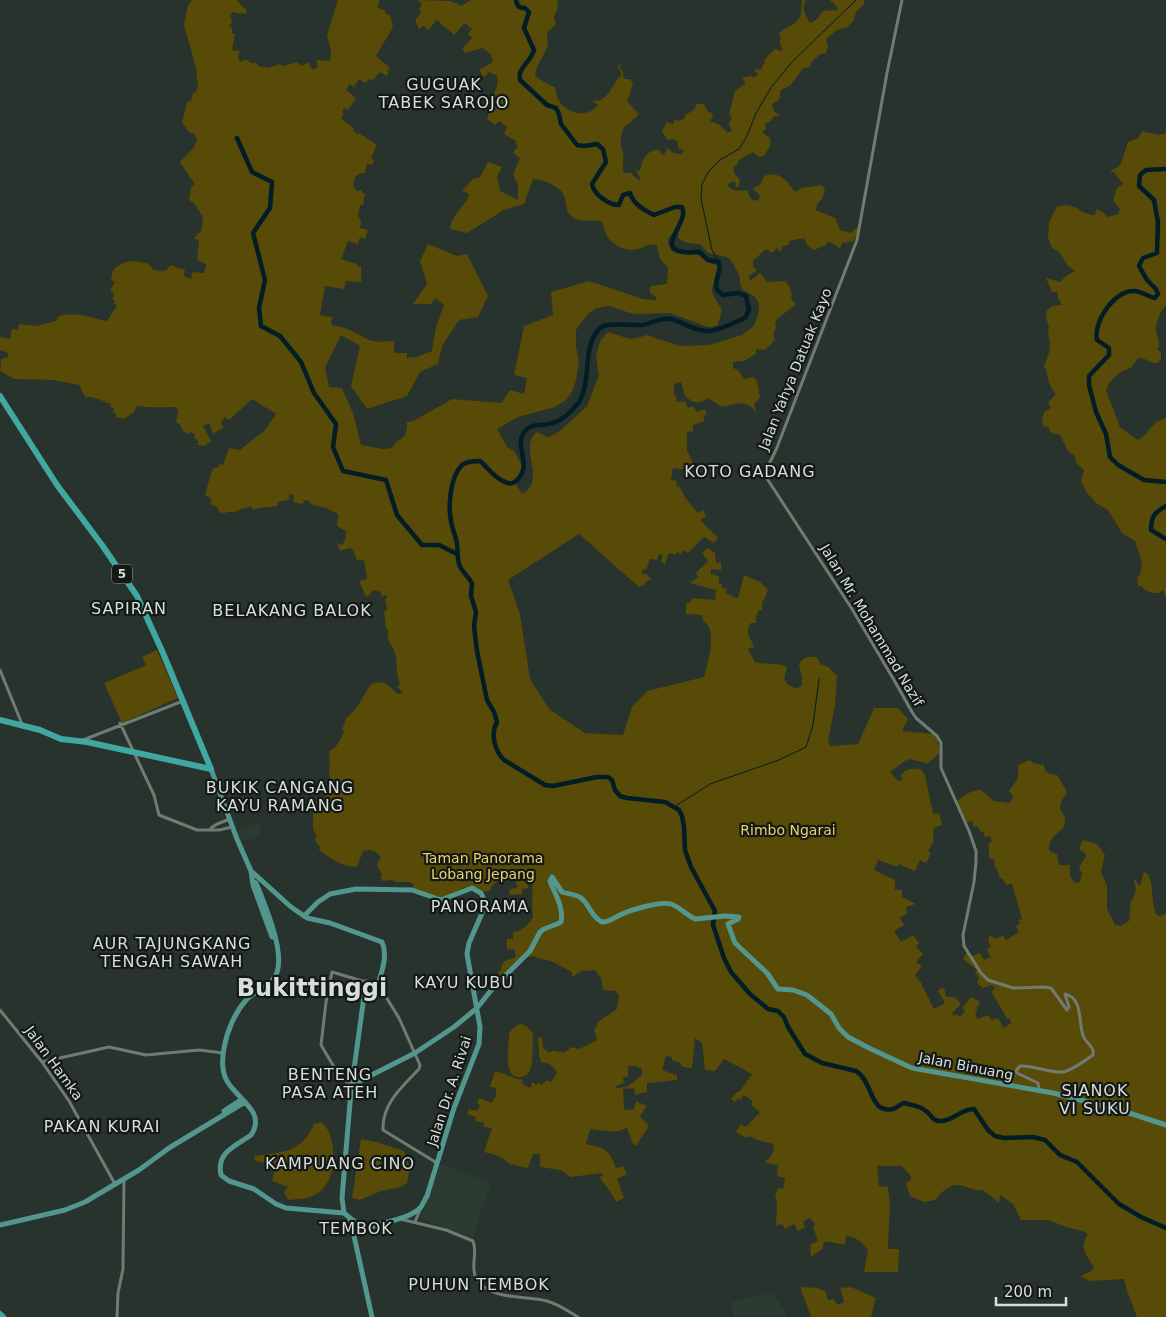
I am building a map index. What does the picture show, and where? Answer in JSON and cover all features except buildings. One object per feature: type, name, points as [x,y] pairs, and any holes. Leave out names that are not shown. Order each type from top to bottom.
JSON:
[{"type":"highway","name":"5","points":[[0,396],[57,485],[136,594],[211,769]]},
{"type":"highway","points":[[0,720],[22,724],[61,739],[82,741],[211,769]]},
{"type":"highway","points":[[0,1314],[3,1317]]},
{"type":"main road","points":[[211,769],[232,827],[251,871],[253,881],[259,890],[276,938],[278,958],[278,969],[275,977],[269,984],[250,996],[242,1006],[228,1032],[223,1053],[222,1065],[224,1075],[230,1086],[254,1113],[255,1127],[251,1136],[239,1142],[224,1154],[220,1170],[223,1177],[229,1181],[254,1189],[270,1201],[286,1208],[344,1212]]},
{"type":"main road","points":[[251,871],[302,914],[311,919],[330,923],[382,942],[384,957],[378,984],[366,982],[352,1084],[342,1198],[344,1212],[364,1228]]},
{"type":"main road","name":"Jalan Binuang","points":[[477,1008],[493,988],[530,951],[540,932],[560,922],[560,907],[550,881],[552,878],[562,892],[576,895],[583,900],[593,915],[602,922],[608,922],[619,915],[639,909],[666,904],[676,906],[695,919],[738,916],[738,918],[728,924],[735,943],[767,973],[778,989],[798,991],[815,1000],[831,1014],[839,1028],[852,1040],[912,1068],[1040,1090],[1126,1112],[1166,1125]]},
{"type":"main road","name":"Jalan Dr. A. Rivai","points":[[309,910],[330,894],[356,889],[412,890],[440,900],[469,889],[477,890],[481,893],[486,904],[469,943],[467,954],[480,1027],[479,1044],[454,1108],[427,1196],[421,1207]]},
{"type":"main road","points":[[302,914],[309,910],[311,919]]},
{"type":"main road","points":[[352,1084],[415,1053],[444,1035],[477,1008]]},
{"type":"main road","points":[[0,1225],[74,1207],[124,1179],[244,1100]]},
{"type":"main road","points":[[354,1235],[364,1228],[397,1218],[421,1207]]},
{"type":"main road","points":[[350,1218],[372,1317]]},
{"type":"street","name":"Jalan Yahya Datuak Kayo","points":[[764,474],[776,450],[857,240],[902,0]]},
{"type":"street","name":"Jalan Mr. Mohammad Nazif","points":[[764,474],[852,609],[912,712],[941,743],[941,768],[970,831],[976,852],[974,882],[962,939],[964,946],[981,973],[988,980],[1017,989],[1044,986],[1051,988],[1068,1010],[1069,1007],[1065,994],[1077,1003],[1082,1034],[1093,1049],[1093,1055],[1064,1072],[1020,1066],[1016,1071],[1017,1073],[1038,1083],[1038,1089],[1040,1090]]},
{"type":"street","points":[[0,670],[22,724]]},
{"type":"street","points":[[82,741],[120,724],[183,701]]},
{"type":"street","points":[[120,724],[154,795],[159,815],[197,830],[219,830],[232,827]]},
{"type":"street","points":[[211,829],[217,824],[230,819]]},
{"type":"street","points":[[352,1084],[340,1077],[321,1045],[326,1002],[332,972],[366,982]]},
{"type":"street","points":[[378,984],[399,1018],[419,1062],[419,1069],[400,1086],[387,1109],[383,1120],[383,1130],[437,1163]]},
{"type":"street","name":"Jalan Hamka","points":[[0,1010],[42,1062],[74,1111],[115,1184]]},
{"type":"street","points":[[42,1062],[109,1046],[146,1055],[199,1050],[223,1053]]},
{"type":"street","points":[[117,1317],[118,1293],[123,1269],[124,1179]]},
{"type":"street","points":[[415,1222],[421,1207]]},
{"type":"street","points":[[397,1218],[446,1230],[473,1241],[475,1248],[474,1273],[488,1291],[548,1302],[578,1317]]},
{"type":"shaded area","points":[[258,823],[261,832],[259,835],[241,842],[237,831]]},
{"type":"shaded area","points":[[441,1164],[491,1183],[473,1238],[420,1218]]},
{"type":"shaded area","points":[[772,1293],[785,1310],[787,1317],[734,1317],[730,1302]]},
{"type":"green space","name":"Rimbo Ngarai","points":[[192,0],[237,0],[247,11],[245,14],[233,12],[230,16],[232,22],[229,26],[232,28],[232,33],[235,34],[232,50],[240,51],[238,57],[240,62],[246,59],[251,63],[257,63],[258,66],[268,68],[279,64],[283,66],[297,62],[302,66],[308,62],[312,69],[317,68],[317,60],[330,61],[331,51],[327,35],[338,0],[380,0],[377,7],[390,15],[393,27],[376,56],[390,68],[387,71],[389,73],[386,76],[380,72],[372,81],[369,79],[365,83],[359,79],[354,87],[350,84],[346,90],[356,98],[348,110],[344,108],[342,112],[344,114],[341,119],[354,128],[353,131],[377,145],[371,158],[374,160],[372,165],[367,164],[365,173],[356,176],[353,184],[356,191],[362,190],[362,193],[365,193],[363,205],[360,205],[358,216],[361,221],[360,228],[368,230],[365,239],[360,237],[358,244],[348,241],[341,259],[361,266],[361,282],[346,281],[344,289],[325,286],[320,315],[332,317],[331,325],[346,329],[372,341],[394,341],[394,353],[407,353],[407,358],[432,351],[436,327],[444,305],[435,298],[431,304],[413,304],[427,284],[420,261],[428,244],[457,256],[467,254],[488,296],[478,317],[459,320],[442,346],[438,364],[420,372],[407,396],[367,409],[351,386],[360,346],[341,335],[325,367],[329,387],[342,388],[353,413],[361,445],[383,449],[392,448],[404,436],[407,422],[413,421],[452,399],[501,403],[510,390],[524,394],[527,378],[514,375],[524,326],[553,315],[551,292],[589,281],[643,299],[655,300],[657,298],[649,292],[651,286],[667,284],[668,267],[660,259],[657,245],[649,245],[633,250],[624,249],[616,245],[607,236],[601,221],[581,221],[571,216],[560,190],[552,184],[542,181],[533,179],[524,204],[504,210],[467,233],[450,229],[453,219],[469,194],[462,191],[473,179],[480,177],[488,162],[502,167],[497,177],[500,191],[518,200],[518,185],[513,175],[520,158],[513,153],[518,146],[515,143],[516,141],[504,134],[507,127],[499,121],[495,125],[487,119],[490,110],[483,104],[496,90],[497,76],[489,72],[484,78],[479,70],[493,62],[491,54],[482,48],[465,53],[462,49],[472,38],[468,34],[472,29],[465,23],[454,35],[437,20],[428,30],[424,26],[419,29],[415,20],[422,12],[419,10],[422,3],[417,0],[451,1],[461,6],[471,0],[558,0],[554,16],[556,25],[547,32],[548,46],[537,67],[535,76],[555,87],[557,98],[566,109],[577,113],[589,112],[598,105],[592,101],[607,95],[622,75],[618,67],[620,61],[620,68],[624,79],[630,79],[633,84],[627,102],[639,113],[636,118],[625,126],[621,137],[623,170],[624,173],[631,173],[639,181],[640,178],[636,170],[640,171],[644,159],[651,151],[659,150],[664,155],[667,148],[674,153],[682,154],[684,150],[678,148],[678,142],[673,139],[667,140],[662,131],[667,122],[673,124],[675,119],[678,121],[684,119],[685,115],[694,110],[697,104],[704,104],[708,112],[712,113],[713,116],[710,122],[718,124],[728,133],[732,131],[729,124],[732,117],[729,114],[735,91],[745,84],[742,78],[758,75],[754,70],[762,69],[765,63],[764,60],[774,50],[783,50],[779,41],[781,40],[779,33],[798,20],[801,13],[802,0],[806,0],[804,9],[810,23],[816,20],[823,11],[838,10],[830,0],[864,0],[864,4],[856,12],[854,20],[846,28],[837,30],[826,39],[828,47],[826,53],[820,54],[810,64],[811,67],[803,68],[791,85],[781,90],[779,100],[772,104],[774,111],[786,120],[779,116],[774,116],[771,121],[765,124],[766,129],[763,133],[770,138],[771,144],[764,156],[759,157],[753,152],[739,160],[737,165],[733,167],[734,173],[740,180],[739,186],[736,188],[735,181],[727,184],[733,190],[747,190],[751,199],[755,201],[760,196],[753,188],[760,185],[764,176],[774,174],[782,178],[795,192],[801,188],[822,185],[825,190],[822,199],[817,204],[816,210],[835,218],[840,230],[851,233],[857,227],[858,231],[854,241],[842,243],[840,249],[828,242],[826,245],[814,250],[807,245],[804,238],[789,241],[789,245],[783,246],[780,252],[777,248],[772,253],[766,249],[753,261],[753,267],[757,270],[749,276],[749,279],[751,280],[760,273],[767,282],[785,281],[791,290],[791,299],[796,304],[776,320],[775,324],[777,326],[773,334],[775,340],[765,350],[756,349],[756,354],[744,361],[733,362],[733,368],[738,370],[744,379],[753,377],[757,381],[760,397],[754,405],[757,412],[745,404],[722,407],[708,398],[701,402],[693,402],[685,396],[681,382],[674,384],[674,396],[676,396],[677,402],[685,401],[688,408],[693,406],[697,412],[705,409],[707,414],[703,416],[705,421],[693,425],[693,431],[687,432],[687,450],[693,462],[690,470],[673,468],[671,480],[677,481],[676,486],[680,487],[684,496],[698,513],[703,510],[706,516],[701,520],[718,537],[714,543],[704,537],[688,553],[683,550],[681,554],[677,552],[676,555],[669,553],[665,564],[661,562],[663,555],[659,554],[657,560],[650,559],[646,570],[643,569],[642,573],[652,579],[639,587],[579,534],[508,580],[520,614],[530,679],[549,709],[585,733],[623,735],[632,707],[647,691],[704,677],[711,647],[710,631],[708,625],[703,621],[702,615],[686,614],[686,603],[691,602],[692,598],[715,600],[716,590],[690,583],[698,577],[696,573],[708,561],[702,553],[708,548],[715,553],[716,563],[721,562],[721,570],[711,569],[711,574],[719,576],[719,584],[722,584],[722,588],[727,589],[726,594],[732,595],[732,597],[738,598],[744,575],[760,582],[768,590],[762,602],[762,610],[758,611],[756,615],[756,623],[751,623],[749,626],[749,635],[754,647],[748,649],[755,662],[786,666],[785,680],[788,685],[794,687],[798,688],[802,685],[799,664],[806,658],[817,657],[820,664],[827,666],[837,676],[835,706],[828,741],[830,746],[858,744],[874,708],[898,708],[908,719],[902,731],[935,734],[941,752],[927,764],[911,759],[890,772],[897,780],[902,781],[901,775],[910,769],[922,770],[925,775],[933,814],[939,813],[942,825],[934,828],[933,842],[928,851],[931,853],[926,863],[920,860],[915,871],[899,864],[897,867],[878,860],[874,870],[895,880],[895,890],[902,890],[902,897],[916,904],[906,907],[907,913],[900,918],[904,925],[894,931],[901,942],[913,935],[919,943],[916,947],[923,954],[916,962],[922,966],[915,975],[934,1009],[945,1003],[938,991],[942,987],[947,997],[955,997],[961,1004],[952,1013],[954,1016],[956,1014],[960,1017],[965,1011],[962,1008],[971,997],[979,1001],[979,1006],[976,1007],[978,1011],[975,1012],[977,1019],[989,1015],[991,1020],[998,1018],[1004,1028],[1011,1023],[991,992],[995,989],[992,985],[983,988],[977,983],[979,978],[975,972],[977,970],[963,959],[967,952],[972,956],[980,953],[984,960],[990,957],[987,949],[991,947],[988,941],[990,935],[996,939],[1003,935],[1006,940],[1019,932],[1016,926],[1020,923],[1018,920],[1022,919],[1012,884],[1006,885],[995,868],[994,859],[989,859],[989,843],[992,841],[990,836],[985,837],[977,826],[974,827],[972,821],[966,823],[957,801],[968,793],[981,790],[994,801],[1010,803],[1013,797],[1009,791],[1018,778],[1018,765],[1029,760],[1036,764],[1044,765],[1045,771],[1049,774],[1057,775],[1067,792],[1060,806],[1065,822],[1062,829],[1052,839],[1049,849],[1057,854],[1059,865],[1070,865],[1070,876],[1075,883],[1080,882],[1082,874],[1079,867],[1086,856],[1079,849],[1083,840],[1097,844],[1105,855],[1101,872],[1107,886],[1107,909],[1115,925],[1121,926],[1129,921],[1131,901],[1136,890],[1134,880],[1136,880],[1138,885],[1141,884],[1144,872],[1148,874],[1150,879],[1156,914],[1159,916],[1166,914],[1166,1317],[1137,1317],[1124,1279],[1090,1281],[1081,1277],[1094,1267],[1085,1251],[1084,1243],[1088,1234],[1083,1231],[1048,1220],[1021,1220],[1013,1204],[1000,1195],[999,1203],[983,1190],[974,1190],[959,1185],[947,1188],[935,1200],[924,1202],[910,1196],[906,1184],[911,1179],[911,1176],[902,1166],[877,1166],[879,1186],[888,1187],[890,1204],[888,1249],[899,1249],[898,1272],[864,1272],[868,1250],[859,1240],[850,1236],[846,1236],[845,1245],[824,1242],[822,1249],[811,1257],[810,1245],[818,1241],[813,1227],[815,1223],[809,1218],[803,1222],[805,1227],[798,1231],[794,1224],[785,1229],[782,1224],[776,1226],[777,1202],[775,1195],[778,1188],[783,1189],[785,1178],[777,1176],[778,1165],[766,1163],[774,1149],[773,1144],[749,1136],[746,1138],[736,1132],[741,1124],[746,1127],[760,1112],[751,1105],[753,1101],[744,1095],[735,1102],[731,1099],[739,1092],[752,1074],[724,1059],[715,1071],[705,1070],[702,1043],[695,1038],[692,1068],[681,1066],[681,1063],[672,1060],[672,1057],[666,1056],[662,1070],[677,1075],[677,1080],[647,1083],[647,1092],[635,1095],[634,1088],[623,1089],[624,1110],[634,1109],[636,1101],[647,1106],[640,1116],[649,1126],[636,1146],[633,1144],[627,1128],[615,1132],[590,1129],[586,1144],[606,1150],[616,1168],[623,1166],[627,1174],[617,1179],[624,1198],[616,1202],[599,1177],[603,1176],[602,1173],[571,1177],[560,1170],[540,1167],[540,1154],[533,1154],[528,1168],[513,1164],[512,1166],[506,1160],[484,1152],[492,1128],[484,1127],[484,1123],[475,1121],[476,1117],[467,1114],[469,1109],[477,1111],[480,1105],[477,1103],[479,1098],[492,1103],[496,1096],[496,1088],[490,1087],[495,1071],[523,1080],[521,1083],[529,1088],[533,1082],[536,1085],[539,1083],[542,1085],[546,1080],[551,1082],[557,1073],[550,1065],[541,1062],[538,1038],[542,1037],[543,1048],[549,1053],[554,1050],[563,1053],[572,1047],[579,1049],[597,1040],[594,1030],[599,1021],[617,1009],[619,996],[616,991],[603,990],[601,978],[595,970],[582,971],[572,977],[570,971],[551,961],[534,956],[525,958],[517,964],[510,971],[507,980],[501,983],[499,981],[498,972],[503,962],[516,957],[514,949],[507,950],[507,939],[513,939],[513,932],[525,927],[533,917],[533,869],[527,868],[528,888],[522,889],[522,894],[510,895],[509,890],[518,887],[511,871],[492,886],[490,891],[470,886],[443,900],[412,890],[414,884],[409,882],[383,881],[377,865],[381,857],[373,851],[363,851],[357,867],[352,867],[341,864],[319,850],[320,847],[314,839],[317,838],[313,829],[313,805],[327,795],[330,795],[333,789],[329,787],[329,751],[340,740],[347,717],[355,710],[371,684],[377,682],[385,683],[398,694],[403,693],[397,686],[400,684],[396,656],[389,641],[388,630],[386,629],[384,611],[387,610],[386,595],[382,597],[380,591],[377,592],[376,590],[366,597],[359,581],[367,579],[364,560],[357,560],[353,550],[350,548],[340,551],[337,543],[342,545],[347,532],[337,526],[338,514],[326,508],[310,504],[310,501],[304,500],[303,504],[293,502],[294,495],[289,494],[289,499],[279,501],[277,506],[252,509],[251,506],[223,514],[222,512],[220,513],[217,507],[210,504],[212,499],[205,495],[214,468],[218,468],[219,464],[223,465],[229,448],[240,450],[265,430],[276,414],[252,399],[229,420],[225,417],[221,423],[224,427],[213,434],[209,423],[203,426],[211,441],[205,446],[197,445],[199,442],[194,438],[195,435],[191,432],[189,434],[183,431],[180,424],[176,422],[178,412],[176,407],[137,406],[134,412],[124,419],[116,417],[116,413],[113,413],[114,408],[110,407],[111,404],[92,397],[85,397],[79,385],[53,380],[14,379],[0,371],[1,359],[8,357],[8,353],[0,350],[0,337],[10,339],[12,329],[18,330],[19,324],[37,326],[56,321],[59,316],[72,314],[107,321],[117,306],[114,303],[115,300],[112,299],[114,294],[110,290],[115,282],[111,280],[113,270],[121,264],[130,261],[140,262],[150,264],[149,266],[153,267],[152,269],[162,271],[166,270],[170,265],[185,270],[184,276],[191,279],[192,272],[204,273],[206,264],[197,260],[199,240],[194,239],[201,232],[203,217],[194,203],[189,200],[191,187],[194,183],[180,162],[194,147],[197,140],[195,134],[189,132],[182,122],[187,102],[191,101],[193,93],[196,92],[198,86],[196,68],[184,25],[188,5]],"holes":[[[679,226],[678,238],[680,240],[700,244],[708,253],[727,257],[733,263],[740,277],[740,284],[743,290],[755,297],[759,304],[759,311],[754,326],[742,335],[709,345],[680,346],[646,335],[630,339],[608,332],[600,341],[596,357],[599,375],[587,406],[561,430],[551,436],[547,437],[537,432],[532,438],[530,446],[532,481],[529,488],[522,494],[514,481],[518,477],[522,465],[514,451],[507,447],[497,429],[518,417],[555,407],[566,400],[572,392],[579,362],[576,347],[576,330],[587,315],[596,308],[609,306],[633,314],[670,313],[707,327],[718,325],[722,309],[712,290],[719,266],[707,262],[699,254],[679,254],[671,250],[668,239]],[[628,1066],[636,1066],[642,1069],[642,1075],[627,1087],[616,1088],[616,1086],[624,1083],[623,1078],[628,1076]]]},
{"type":"green space","points":[[1142,131],[1158,135],[1166,133],[1166,305],[1162,310],[1156,328],[1159,343],[1157,350],[1161,351],[1161,359],[1158,363],[1155,363],[1138,358],[1131,368],[1119,373],[1110,382],[1106,390],[1120,427],[1138,440],[1156,423],[1166,418],[1166,597],[1163,590],[1159,593],[1154,593],[1138,586],[1137,576],[1140,575],[1142,563],[1135,541],[1122,533],[1108,510],[1096,503],[1087,493],[1081,482],[1084,470],[1077,464],[1074,455],[1068,451],[1060,435],[1051,433],[1048,427],[1043,426],[1042,421],[1044,412],[1051,408],[1048,403],[1056,394],[1049,383],[1044,366],[1049,353],[1050,343],[1049,327],[1046,318],[1047,310],[1052,306],[1062,305],[1057,292],[1052,292],[1046,278],[1060,282],[1075,271],[1068,266],[1059,252],[1052,248],[1048,238],[1049,222],[1057,207],[1063,205],[1073,206],[1085,213],[1095,215],[1096,209],[1103,212],[1107,217],[1118,214],[1120,209],[1113,201],[1117,188],[1123,184],[1114,172],[1110,171],[1121,163],[1128,142],[1138,138]]},
{"type":"green space","points":[[157,650],[178,698],[122,723],[104,683],[146,665],[142,657]]},
{"type":"green space","points":[[521,1024],[528,1028],[533,1035],[531,1067],[528,1074],[521,1077],[511,1073],[508,1053],[509,1034],[514,1027]]},
{"type":"green space","points":[[322,1122],[329,1133],[333,1150],[333,1167],[328,1182],[315,1195],[288,1200],[284,1192],[288,1187],[272,1181],[276,1164],[255,1161],[254,1156],[282,1152],[297,1146],[309,1134],[314,1124]]},
{"type":"green space","points":[[361,1139],[404,1151],[410,1168],[407,1183],[401,1187],[381,1191],[360,1200],[352,1198]]},
{"type":"green space","points":[[800,1287],[825,1290],[828,1300],[834,1299],[837,1305],[844,1302],[840,1288],[851,1287],[876,1298],[871,1317],[811,1317]]},
{"type":"waterway","points":[[516,0],[521,8],[525,8],[529,12],[524,28],[534,50],[520,72],[520,80],[547,105],[556,108],[561,124],[577,145],[597,144],[603,149],[606,162],[592,184],[596,192],[615,205],[619,205],[623,195],[630,193],[637,204],[654,215],[675,207],[682,207],[682,220],[672,240],[675,250],[699,252],[708,260],[719,262],[717,290],[723,295],[738,293],[746,296],[749,310],[745,318],[723,328],[710,331],[700,330],[671,319],[641,325],[601,327],[593,338],[590,347],[585,384],[579,402],[557,422],[527,428],[522,436],[524,468],[520,477],[513,483],[507,483],[494,475],[480,461],[466,463],[458,470],[452,484],[451,521],[459,564],[472,583],[471,596],[476,612],[474,626],[477,651],[487,700],[497,722],[494,742],[498,752],[504,760],[545,785],[553,786],[597,777],[608,777],[612,780],[615,790],[620,796],[665,802],[679,810],[684,827],[685,850],[691,867],[715,911],[713,925],[724,958],[731,972],[750,994],[768,1009],[778,1011],[784,1017],[805,1054],[822,1063],[856,1071],[866,1082],[879,1107],[893,1109],[904,1103],[921,1108],[939,1121],[974,1109],[988,1130],[995,1136],[1004,1138],[1033,1137],[1045,1140],[1060,1155],[1077,1162],[1119,1204],[1141,1217],[1166,1228]]},
{"type":"waterway","points":[[719,262],[712,250],[701,199],[702,184],[709,171],[720,160],[739,149],[747,136],[756,113],[772,86],[792,62],[856,0]]},
{"type":"waterway","points":[[237,138],[252,172],[272,182],[270,208],[253,233],[265,280],[259,308],[261,326],[280,336],[301,362],[314,393],[336,424],[333,447],[343,471],[386,480],[397,515],[422,545],[439,545],[457,554]]},
{"type":"waterway","points":[[1166,169],[1146,170],[1140,175],[1139,186],[1154,200],[1158,222],[1157,253],[1143,258],[1139,266],[1158,294],[1155,298],[1138,292],[1126,292],[1106,309],[1098,325],[1097,340],[1109,348],[1109,355],[1089,376],[1089,385],[1096,412],[1106,434],[1110,457],[1118,465],[1144,480],[1166,482]]},
{"type":"waterway","points":[[1166,506],[1154,515],[1151,530],[1166,539]]},
{"type":"waterway","points":[[674,807],[710,784],[779,760],[806,747],[813,725],[819,679]]},
{"type":"district","name":"GUGUAK TABEK SAROJO","points":[[444,93]]},
{"type":"district","name":"KOTO GADANG","points":[[750,471]]},
{"type":"district","name":"SAPIRAN","points":[[129,608]]},
{"type":"district","name":"BELAKANG BALOK","points":[[292,610]]},
{"type":"district","name":"BUKIK CANGANG KAYU RAMANG","points":[[280,796]]},
{"type":"district","name":"PANORAMA","points":[[480,906]]},
{"type":"district","name":"AUR TAJUNGKANG TENGAH SAWAH","points":[[172,952]]},
{"type":"district","name":"KAYU KUBU","points":[[464,982]]},
{"type":"district","name":"Bukittinggi","points":[[312,988]]},
{"type":"district","name":"BENTENG PASA ATEH","points":[[330,1083]]},
{"type":"district","name":"SIANOK VI SUKU","points":[[1095,1099]]},
{"type":"district","name":"PAKAN KURAI","points":[[102,1126]]},
{"type":"district","name":"KAMPUANG CINO","points":[[340,1163]]},
{"type":"district","name":"TEMBOK","points":[[356,1228]]},
{"type":"district","name":"PUHUN TEMBOK","points":[[479,1284]]},
{"type":"park label","name":"Taman Panorama Lobang Jepang","points":[[483,866]]}]
